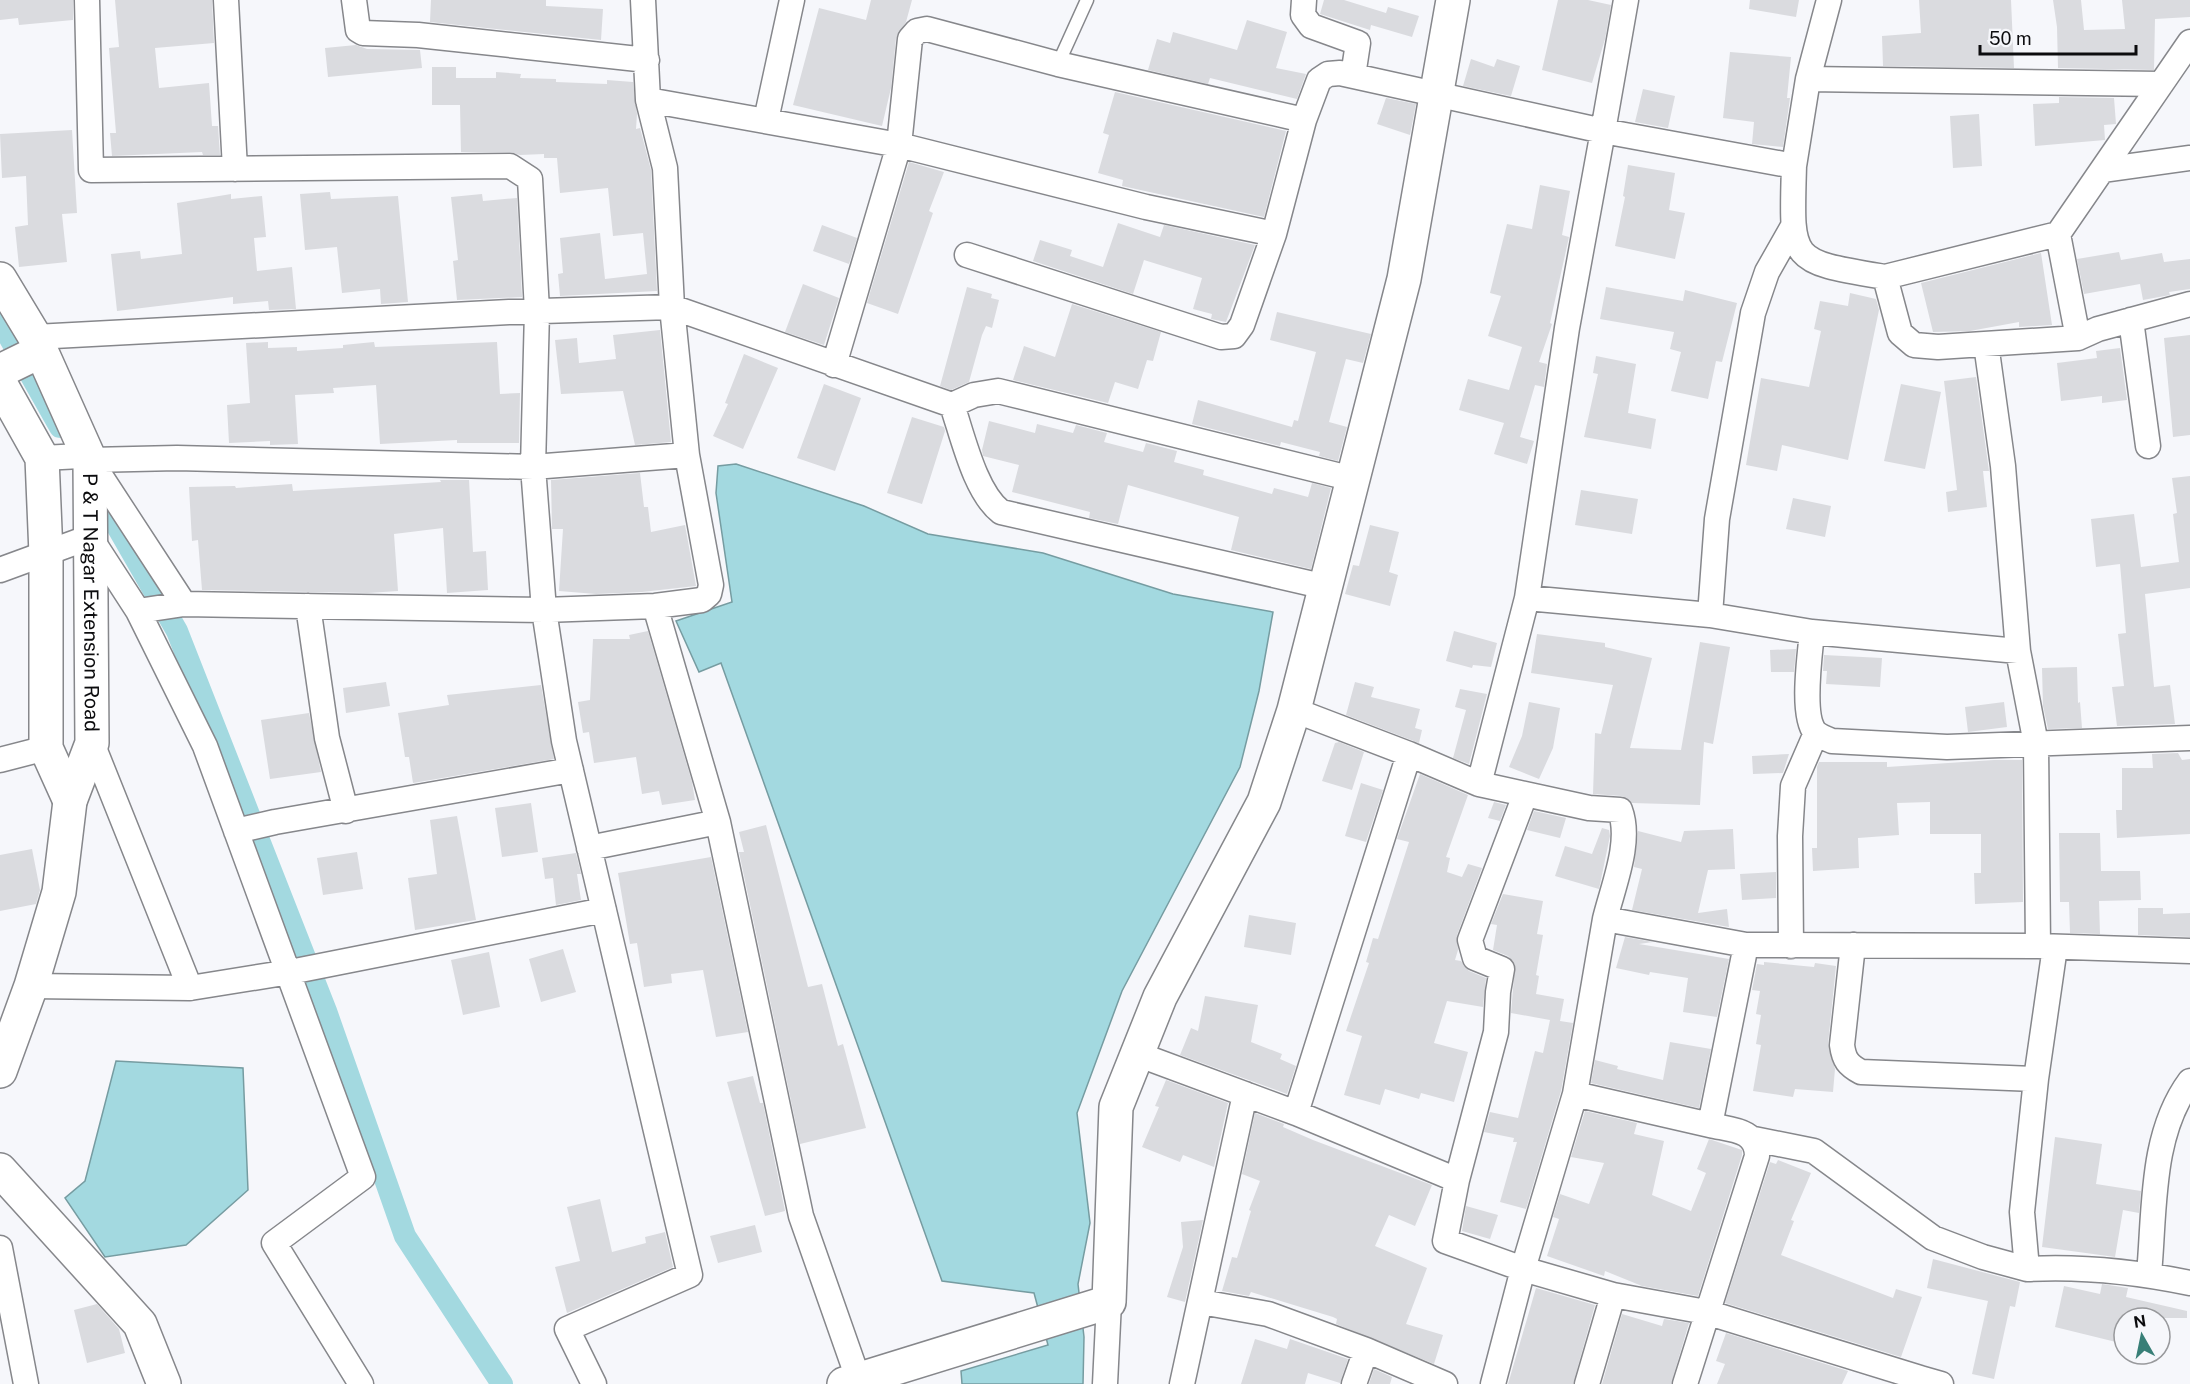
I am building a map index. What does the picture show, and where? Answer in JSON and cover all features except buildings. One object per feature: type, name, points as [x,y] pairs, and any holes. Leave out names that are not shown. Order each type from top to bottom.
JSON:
[{"type":"street","points":[[87,0],[91,170],[510,166],[530,179],[537,311],[533,467],[544,610],[571,770],[690,1275],[567,1329],[594,1384]]},
{"type":"street","points":[[225,0],[235,169]]},
{"type":"street","points":[[354,0],[358,30],[363,33],[418,36],[647,60]]},
{"type":"street","points":[[139,611],[183,604],[544,610],[655,606],[702,600],[709,594],[711,585],[687,455],[672,307],[665,168],[648,100],[643,0]]},
{"type":"street","points":[[766,120],[792,0]]},
{"type":"street","points":[[1305,0],[1303,15],[1311,26],[1358,43],[1353,76]]},
{"type":"street","points":[[1105,1384],[1082,1310],[1116,1107],[1160,997],[1264,802],[1294,710],[1404,279],[1453,0]]},
{"type":"street","points":[[1479,784],[1527,598],[1567,328],[1626,0]]},
{"type":"street","points":[[1829,0],[1808,79],[1794,165],[1792,228],[1798,249],[1810,260],[1835,268],[1885,277],[2058,234],[2161,84],[2183,62],[2190,42]]},
{"type":"street","points":[[834,365],[899,144],[910,39],[917,31],[927,29],[1058,64],[1305,120]]},
{"type":"street","points":[[967,255],[1221,337],[1234,336],[1242,325],[1274,234],[1305,120],[1319,80],[1328,74],[1353,76],[1604,131],[1794,165]]},
{"type":"street","points":[[1808,79],[2161,84]]},
{"type":"street","points":[[648,100],[899,144],[1146,207],[1274,234]]},
{"type":"street","points":[[2102,170],[2190,158]]},
{"type":"street","points":[[1710,615],[1717,519],[1753,312],[1767,272],[1792,228]]},
{"type":"street","points":[[2058,234],[2078,338]]},
{"type":"street","points":[[1885,277],[1900,333],[1914,345],[1938,347],[2078,338],[2131,320],[2190,304]]},
{"type":"street","name":"P & T Nagar Extension Road","points":[[0,279],[38,344],[76,466],[90,537],[92,743],[69,801],[59,892],[31,986],[0,1071]]},
{"type":"street","points":[[2,390],[38,344],[537,311],[672,307],[952,405],[974,395],[998,391],[1353,479]]},
{"type":"street","points":[[2131,320],[2148,446]]},
{"type":"street","points":[[1986,344],[2003,466],[2018,651],[2036,744],[2047,946],[2022,1212],[2027,1269]]},
{"type":"street","name":"P & T Nagar Extension Road","points":[[2,390],[76,466]]},
{"type":"street","points":[[952,405],[982,489],[990,504],[1001,512],[1326,587]]},
{"type":"street","points":[[76,466],[177,458],[533,467],[687,455]]},
{"type":"street","points":[[76,466],[183,604]]},
{"type":"street","name":"P & T Nagar Extension Road","points":[[69,801],[46,748],[46,554],[76,466]]},
{"type":"street","points":[[0,570],[90,537],[139,611],[205,746],[363,1177],[274,1243],[361,1384]]},
{"type":"street","points":[[1527,598],[1710,615],[1812,632],[2018,651]]},
{"type":"street","points":[[308,606],[327,738],[346,811]]},
{"type":"street","points":[[655,606],[718,822],[801,1216],[854,1382],[1082,1310]]},
{"type":"street","points":[[1812,632],[1808,700],[1810,721],[1816,733],[1832,741],[1947,747],[2190,738]]},
{"type":"street","points":[[1294,710],[1409,754],[1479,784],[1589,808],[1620,810],[1625,821],[1625,837],[1605,919],[1575,1094],[1523,1269],[1493,1384]]},
{"type":"street","points":[[1791,946],[1790,836],[1793,786],[1816,733]]},
{"type":"street","points":[[92,743],[190,988]]},
{"type":"street","points":[[0,760],[46,748]]},
{"type":"street","points":[[1296,1113],[1409,754]]},
{"type":"street","points":[[237,831],[275,822],[571,770]]},
{"type":"street","points":[[1525,795],[1470,940],[1475,958],[1502,969],[1498,992],[1496,1032],[1457,1180],[1445,1241],[1523,1269],[1613,1296],[1706,1312],[1927,1382]]},
{"type":"street","points":[[589,848],[718,822]]},
{"type":"street","points":[[31,986],[190,988],[289,973],[603,910]]},
{"type":"street","points":[[1605,919],[1746,945],[2047,946],[2190,951]]},
{"type":"street","points":[[1710,1125],[1746,945]]},
{"type":"street","points":[[1853,945],[1842,1045],[1844,1058],[1849,1065],[1861,1072],[2036,1079]]},
{"type":"street","points":[[1137,1054],[1296,1113],[1457,1180]]},
{"type":"street","points":[[2149,1274],[2161,1146],[2167,1122],[2179,1096],[2190,1081]]},
{"type":"street","points":[[1182,1384],[1245,1094]]},
{"type":"street","points":[[1575,1094],[1748,1134],[1754,1139],[1814,1151],[1933,1238],[1983,1257],[2027,1269],[2061,1268],[2149,1274],[2190,1283]]},
{"type":"street","points":[[1685,1384],[1757,1156],[1754,1139]]},
{"type":"street","points":[[0,1170],[140,1324],[164,1384]]},
{"type":"street","points":[[0,1248],[11,1363],[26,1384]]},
{"type":"street","points":[[1587,1384],[1613,1296]]},
{"type":"street","points":[[1201,1302],[1268,1314],[1366,1350],[1445,1384]]},
{"type":"street","points":[[1354,1384],[1366,1350]]},
{"type":"lane","points":[[1058,64],[1087,0]]},
{"type":"water","points":[[736,464],[864,506],[928,534],[1043,553],[1173,594],[1273,612],[1259,691],[1240,767],[1122,991],[1077,1113],[1090,1223],[1078,1284],[1084,1337],[1083,1384],[962,1384],[961,1371],[1048,1345],[1034,1293],[942,1281],[721,663],[699,672],[676,621],[732,602],[716,493],[718,466]]},
{"type":"water","points":[[116,1061],[243,1068],[248,1190],[186,1245],[105,1257],[65,1198],[85,1181]]},
{"type":"waterway","points":[[0,321],[60,427]]},
{"type":"waterway","points":[[91,481],[177,631],[326,1011],[405,1236],[502,1384]]}]
